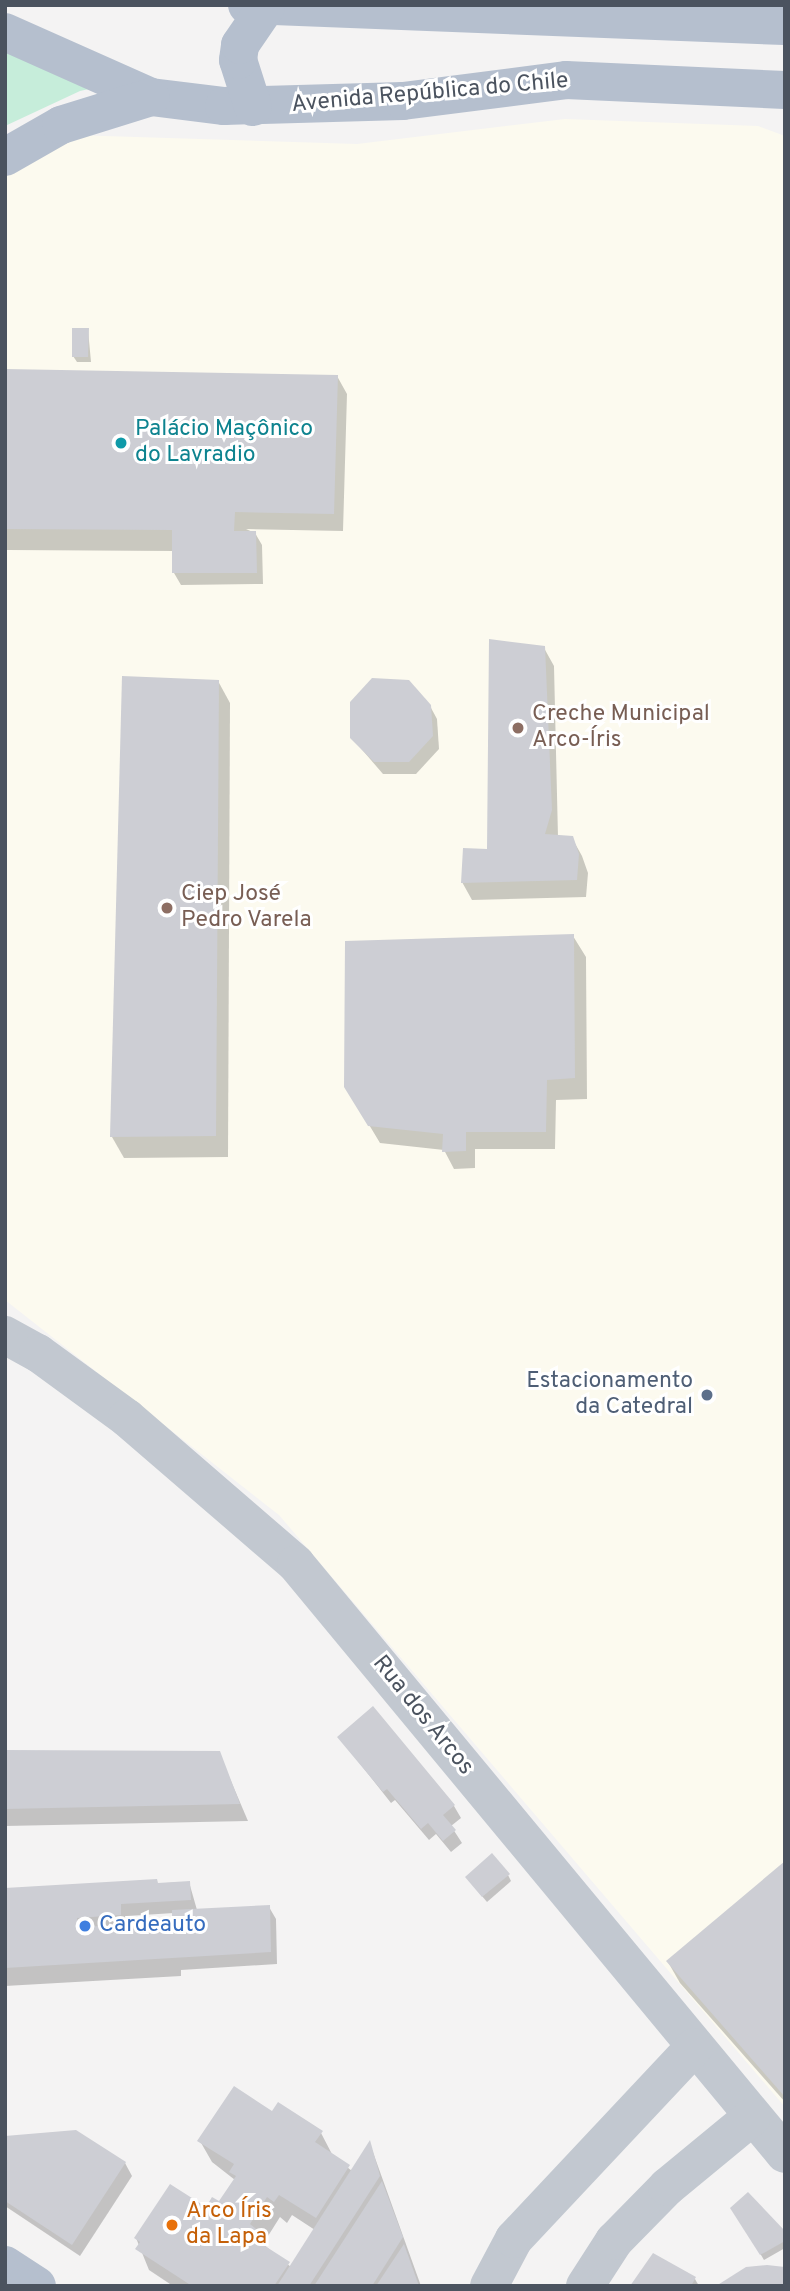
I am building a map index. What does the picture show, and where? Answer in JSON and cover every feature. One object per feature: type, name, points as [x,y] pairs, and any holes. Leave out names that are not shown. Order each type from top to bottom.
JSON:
[{"type":"main road","points":[[253,107],[238,60],[240,45],[256,6],[785,26]]},
{"type":"main road","name":"Avenida República do Chile","points":[[5,32],[151,97],[253,107],[403,101],[566,80],[785,90]]},
{"type":"main road","points":[[5,156],[61,125],[151,97]]},
{"type":"main road","points":[[5,2265],[37,2286]]},
{"type":"street","name":"Rua dos Arcos","points":[[5,1335],[38,1353],[127,1418],[296,1564],[785,2154]]},
{"type":"street","points":[[489,2286],[514,2239],[554,2193],[694,2047]]},
{"type":"street","points":[[584,2286],[614,2241],[667,2187],[752,2117]]},
{"type":"shaded area","points":[[565,119],[758,126],[785,136],[785,2107],[279,1515],[5,1300],[5,155],[72,135],[357,144]]},
{"type":"green space","points":[[5,41],[116,83],[80,91],[5,126]]},
{"type":"building","points":[[72,328],[89,328],[88,357],[72,357]]},
{"type":"building","name":"Palácio Maçônico do Lavradio","points":[[5,369],[338,375],[334,514],[235,512],[234,531],[256,531],[257,573],[172,573],[172,530],[5,529]]},
{"type":"building","name":"Creche Municipal Arco-Íris","points":[[489,639],[545,646],[552,810],[545,834],[573,836],[579,854],[577,880],[461,883],[463,848],[487,849]]},
{"type":"building","name":"Ciep José Pedro Varela","points":[[122,676],[219,680],[216,1136],[110,1137]]},
{"type":"building","points":[[372,678],[409,680],[431,705],[433,736],[409,762],[374,762],[350,738],[350,702]]},
{"type":"building","points":[[574,934],[575,1078],[547,1080],[546,1132],[466,1132],[466,1151],[442,1152],[443,1134],[368,1126],[344,1087],[345,941]]},
{"type":"building","points":[[373,1706],[455,1805],[443,1815],[456,1830],[443,1841],[428,1823],[421,1829],[387,1789],[383,1792],[337,1737]]},
{"type":"building","points":[[5,1750],[220,1751],[240,1804],[5,1809]]},
{"type":"building","points":[[492,1853],[510,1874],[482,1897],[465,1877]]},
{"type":"building","points":[[785,1861],[785,2097],[666,1961]]},
{"type":"building","points":[[157,1879],[158,1883],[190,1881],[191,1900],[121,1904],[121,1915],[77,1918],[79,1927],[172,1923],[172,1910],[270,1905],[271,1952],[5,1968],[5,1888]]},
{"type":"building","points":[[234,2086],[272,2111],[278,2102],[323,2131],[315,2142],[350,2165],[316,2218],[279,2195],[274,2202],[267,2197],[250,2224],[256,2229],[251,2237],[290,2262],[274,2286],[192,2286],[135,2249],[140,2242],[134,2238],[170,2184],[206,2207],[212,2197],[219,2201],[236,2176],[229,2172],[234,2164],[197,2141]]},
{"type":"building","points":[[76,2130],[126,2162],[72,2245],[5,2201],[5,2136]]},
{"type":"building","points":[[370,2140],[380,2176],[309,2286],[277,2286]]},
{"type":"building","points":[[382,2181],[403,2237],[372,2286],[314,2286]]},
{"type":"building","points":[[748,2192],[785,2231],[785,2241],[760,2255],[730,2208]]},
{"type":"building","points":[[404,2244],[419,2286],[376,2286]]},
{"type":"building","points":[[653,2253],[696,2277],[691,2286],[630,2286]]},
{"type":"building","points":[[746,2267],[785,2267],[785,2286],[716,2286]]},
{"type":"place","name":"Palácio Maçônico do Lavradio","points":[[121,443]]},
{"type":"place","name":"Creche Municipal Arco-Íris","points":[[518,728]]},
{"type":"place","name":"Ciep José Pedro Varela","points":[[167,908]]},
{"type":"place","name":"Estacionamento da Catedral","points":[[707,1395]]},
{"type":"place","name":"Cardeauto","points":[[85,1926]]},
{"type":"place","name":"Arco Íris da Lapa","points":[[172,2225]]}]
